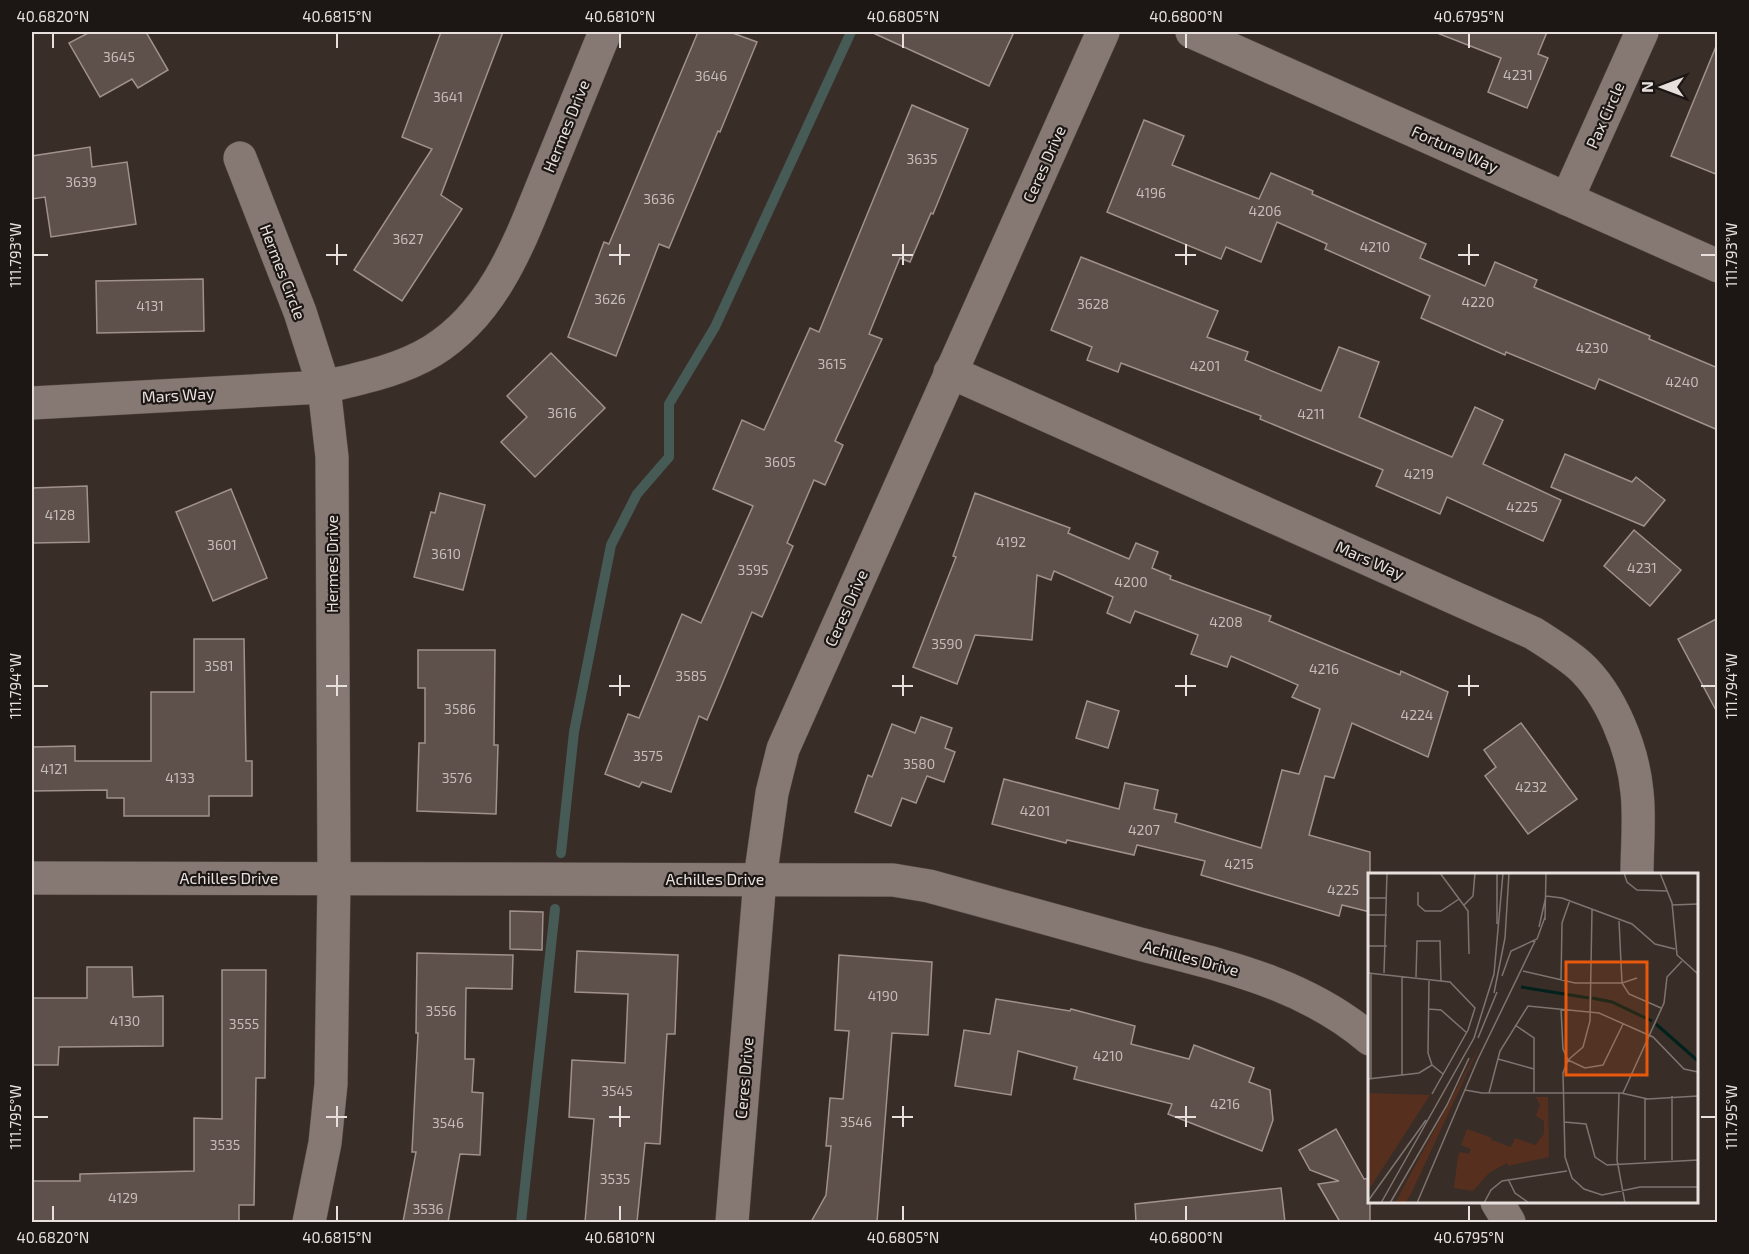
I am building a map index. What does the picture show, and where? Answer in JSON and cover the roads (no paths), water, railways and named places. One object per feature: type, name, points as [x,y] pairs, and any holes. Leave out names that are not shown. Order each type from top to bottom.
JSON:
[{"type":"street","name":"Hermes Drive","points":[[309,1222],[325,1143],[331,1084],[334,878],[332,457],[324,387],[385,372],[432,351],[453,336],[488,299],[513,256],[605,32]]},
{"type":"street","name":"Ceres Drive","points":[[732,1222],[760,879],[772,793],[783,748],[1103,32]]},
{"type":"street","name":"Fortuna Way","points":[[1192,32],[1718,266]]},
{"type":"street","name":"Pax Circle","points":[[1568,199],[1642,32]]},
{"type":"street","name":"Hermes Circle","points":[[240,158],[300,312],[324,387]]},
{"type":"street","name":"Mars Way","points":[[950,372],[1523,628],[1558,648],[1581,666],[1597,686],[1623,732],[1631,757],[1637,793],[1637,873]]},
{"type":"street","name":"Mars Way","points":[[32,403],[324,387]]},
{"type":"street","name":"Achilles Drive","points":[[32,878],[892,880],[929,886],[1261,977],[1314,1001],[1368,1038]]},
{"type":"street","points":[[1498,1203],[1510,1222],[1522,1203]]},
{"type":"waterway","points":[[561,853],[574,732],[611,545],[637,494],[669,457],[669,404],[715,327],[851,32]]},
{"type":"waterway","points":[[521,1222],[555,909]]}]
